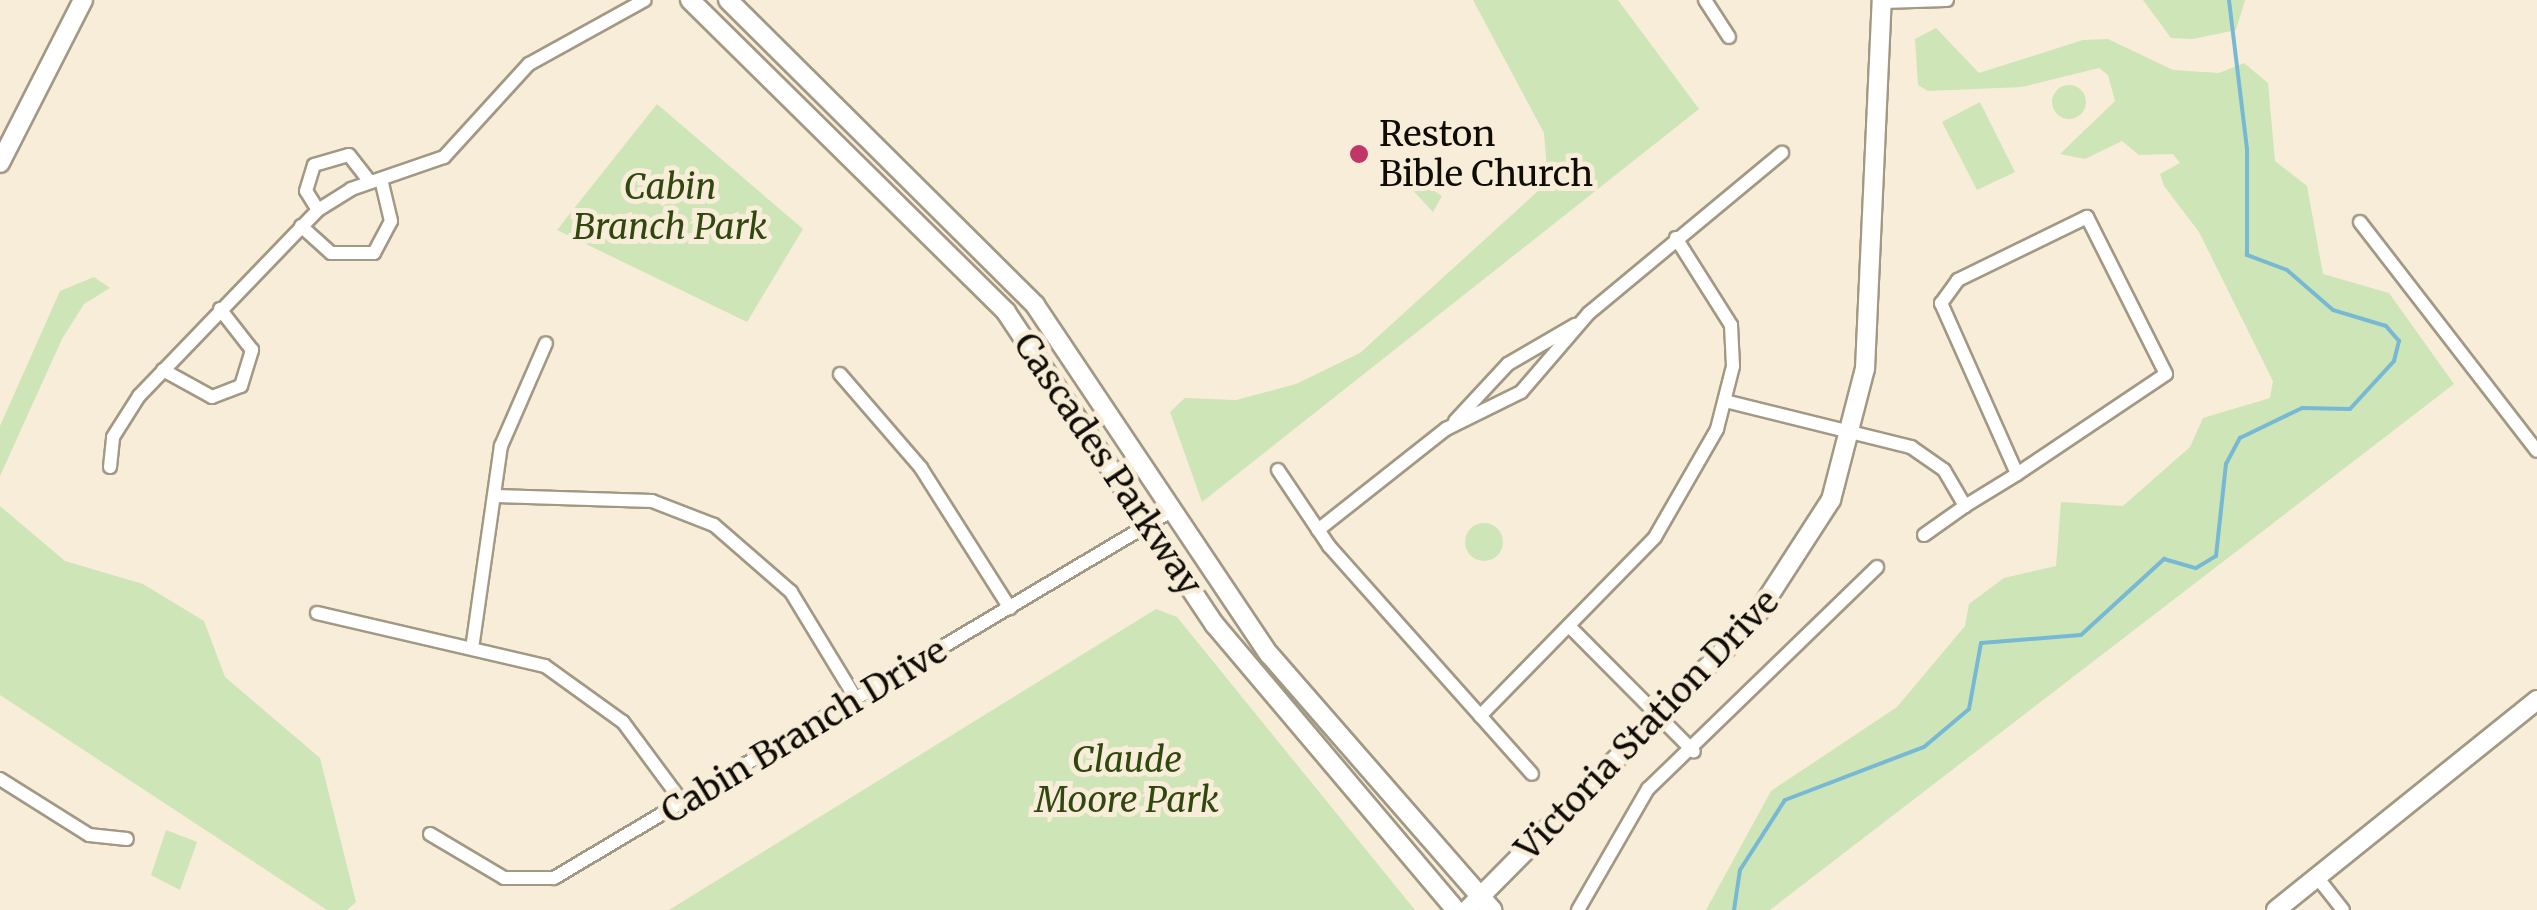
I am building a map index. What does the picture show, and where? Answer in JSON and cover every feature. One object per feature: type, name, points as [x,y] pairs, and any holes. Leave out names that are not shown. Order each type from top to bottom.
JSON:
[{"type":"main road","points":[[0,163],[83,0]]},
{"type":"main road","name":"Cascades Parkway","points":[[690,0],[1006,312],[1261,684],[1456,910]]},
{"type":"main road","name":"Cascades Parkway","points":[[728,0],[1035,305],[1268,654],[1480,905]]},
{"type":"main road","name":"Victoria Station Drive","points":[[1480,905],[1799,561],[1854,432],[1882,1]]},
{"type":"main road","points":[[2276,910],[2537,700]]},
{"type":"street","points":[[110,467],[124,418],[164,370],[318,210],[375,180],[444,157],[529,64],[645,0]]},
{"type":"street","points":[[1705,0],[1730,37]]},
{"type":"street","points":[[1882,1],[1947,0]]},
{"type":"street","points":[[1446,429],[1521,392],[1590,313],[1782,153]]},
{"type":"street","points":[[301,226],[331,253],[374,254],[391,221],[375,180],[349,155],[314,165],[305,182],[318,210]]},
{"type":"street","points":[[1924,535],[1965,506],[2017,474],[2166,374],[2088,217],[1958,280],[1941,303],[2017,474]]},
{"type":"street","points":[[2360,222],[2537,451]]},
{"type":"street","points":[[1480,716],[1672,514],[1726,401],[1731,325],[1676,238]]},
{"type":"street","points":[[164,370],[212,397],[241,386],[252,350],[220,310]]},
{"type":"street","points":[[1318,530],[1446,429],[1508,364],[1590,313]]},
{"type":"street","points":[[473,642],[508,420],[546,343]]},
{"type":"street","points":[[840,374],[922,468],[1010,608]]},
{"type":"street","points":[[1726,401],[1926,454],[1965,506]]},
{"type":"street","points":[[1278,470],[1318,530],[1532,774]]},
{"type":"street","points":[[496,496],[652,501],[714,525],[791,592],[856,699]]},
{"type":"street","name":"Cabin Branch Drive","points":[[430,834],[482,869],[528,882],[570,871],[1171,510]]},
{"type":"street","points":[[1578,910],[1636,805],[1877,568]]},
{"type":"street","points":[[317,613],[473,642],[545,666],[594,694],[683,804]]},
{"type":"street","points":[[1568,626],[1694,752]]},
{"type":"street","points":[[0,780],[88,835],[127,839]]},
{"type":"street","points":[[2317,877],[2343,910]]},
{"type":"green space","points":[[1473,0],[1618,0],[1699,109],[1202,502],[1170,412],[1185,398],[1236,400],[1296,384],[1360,353],[1548,182],[1544,133]]},
{"type":"green space","points":[[2143,0],[2245,0],[2236,30],[2193,39],[2171,38]]},
{"type":"green space","points":[[1936,28],[1979,73],[2083,40],[2108,39],[2173,70],[2219,73],[2244,63],[2268,83],[2275,161],[2307,186],[2323,274],[2389,293],[2454,384],[1770,910],[1706,910],[1771,791],[1897,707],[1965,626],[1969,604],[2004,578],[2056,566],[2061,502],[2123,506],[2190,447],[2203,418],[2270,398],[2273,381],[2199,232],[2164,186],[2160,174],[2180,163],[2173,154],[2139,155],[2122,141],[2085,159],[2060,154],[2115,101],[2108,75],[2099,68],[2022,87],[1928,91],[1918,85],[1915,39]]},
{"type":"green space","points":[[2069,85],[2081,90],[2086,102],[2081,114],[2069,119],[2057,114],[2052,102],[2057,90]]},
{"type":"green space","points":[[1980,102],[2015,172],[1977,190],[1942,122]]},
{"type":"green space","name":"Cabin Branch Park","points":[[657,104],[803,229],[747,322],[557,230]]},
{"type":"green space","points":[[1414,178],[1442,196],[1433,212],[1407,184]]},
{"type":"green space","points":[[94,277],[110,288],[84,304],[62,339],[0,476],[0,426],[60,291]]},
{"type":"green space","points":[[0,506],[65,561],[143,584],[204,621],[225,677],[320,758],[356,902],[347,910],[327,910],[0,695]]},
{"type":"green space","points":[[1484,523],[1497,529],[1503,542],[1497,555],[1484,561],[1471,555],[1465,542],[1471,529]]},
{"type":"green space","name":"Claude Moore Park","points":[[1156,609],[1177,617],[1415,910],[669,910]]},
{"type":"green space","points":[[166,830],[197,842],[180,890],[151,875]]},
{"type":"waterway","points":[[1734,910],[1740,870],[1785,800],[1924,747],[1969,709],[1981,643],[2081,635],[2164,559],[2196,568],[2216,556],[2226,464],[2240,438],[2302,408],[2350,409],[2394,361],[2399,341],[2386,326],[2333,310],[2287,270],[2247,255],[2247,149],[2229,0]]},
{"type":"place","name":"Reston Bible Church","points":[[1359,154]]}]
